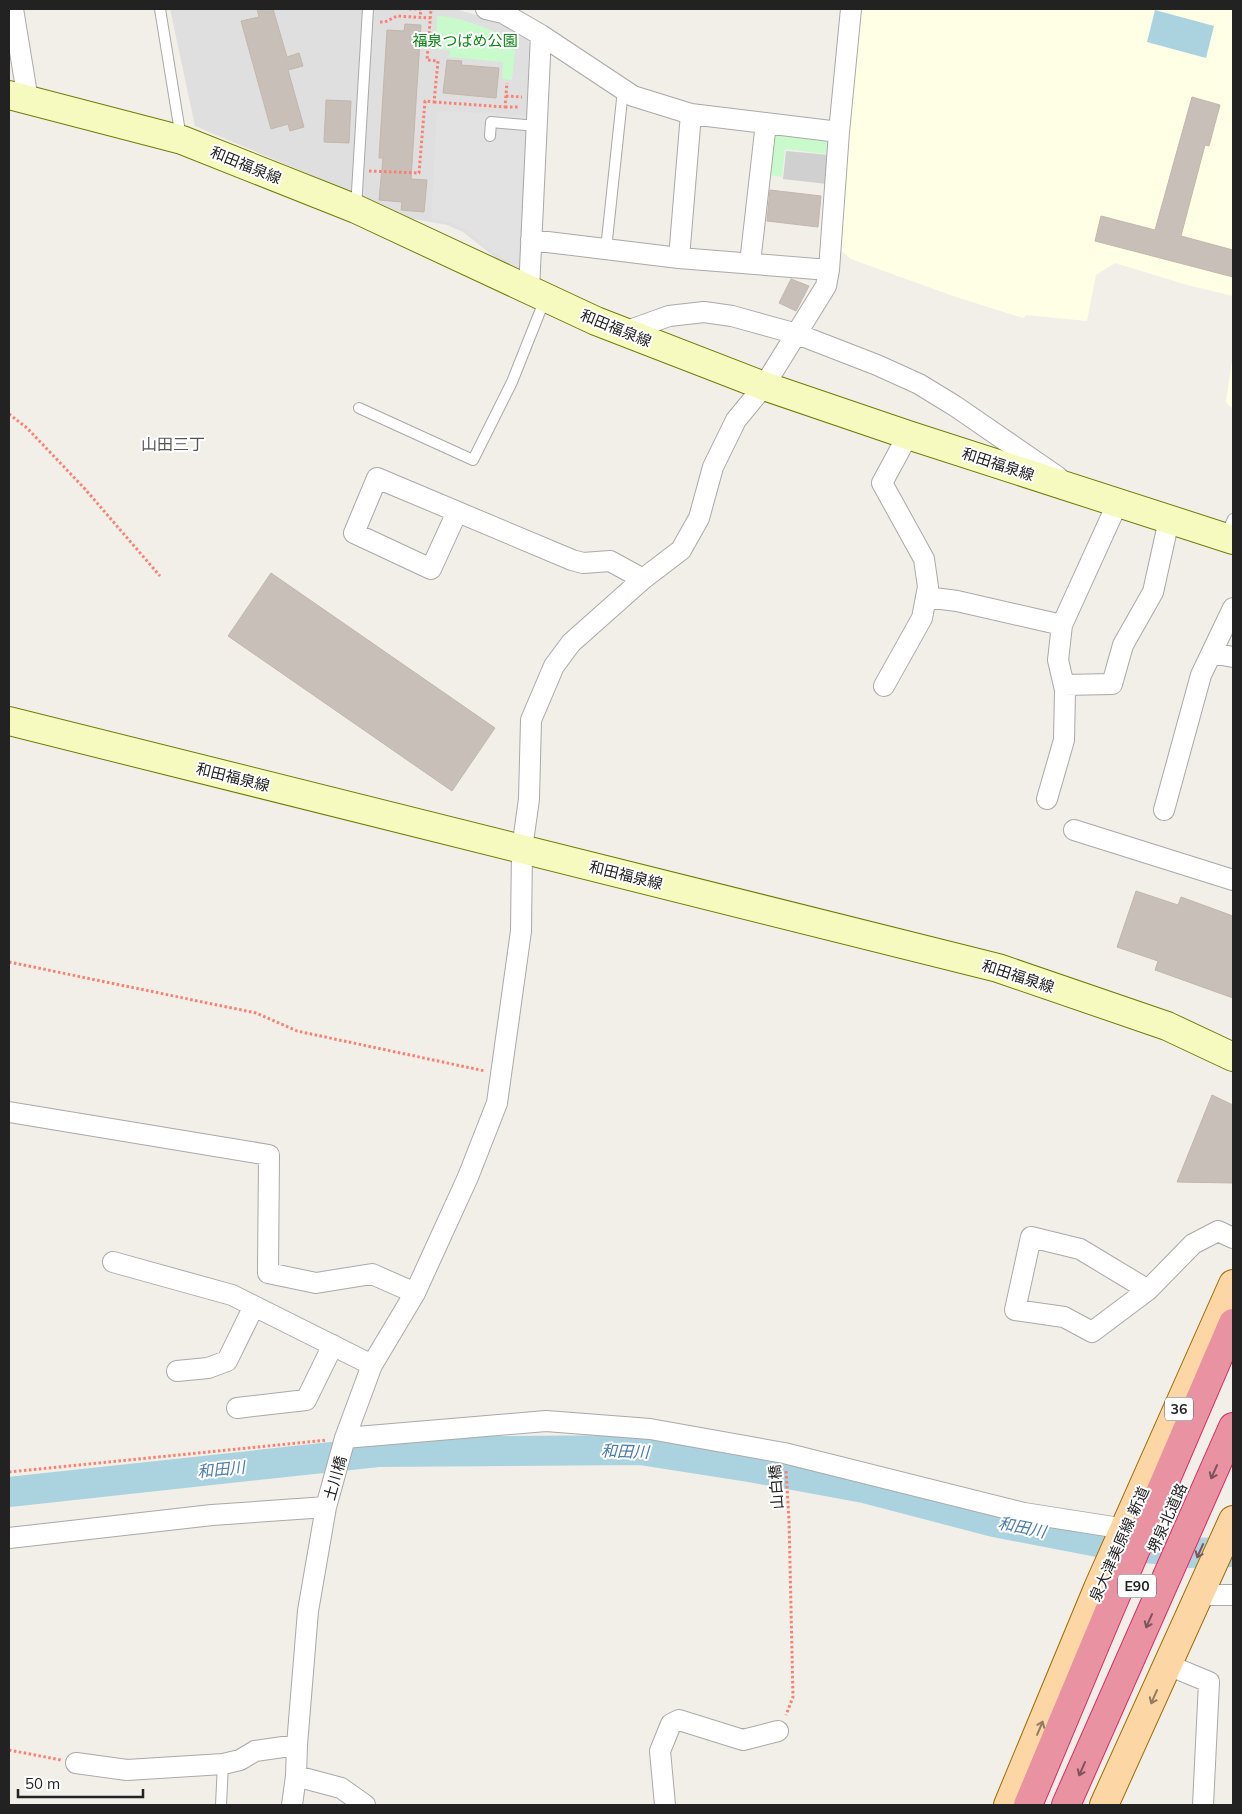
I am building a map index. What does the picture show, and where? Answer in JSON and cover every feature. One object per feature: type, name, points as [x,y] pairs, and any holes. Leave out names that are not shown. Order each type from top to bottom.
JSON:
[{"type":"highway","points":[[1028,1805],[1233,1323]]},
{"type":"highway","name":"堺泉北道路","points":[[1041,1805],[1233,1367]]},
{"type":"highway","name":"堺泉北道路","points":[[1066,1805],[1233,1427]]},
{"type":"highway","points":[[1086,1805],[1233,1474]]},
{"type":"main road","name":"和田福泉線","points":[[18,97],[182,140],[356,209],[537,294],[624,332],[764,386],[1169,520],[1230,532]]},
{"type":"main road","name":"和田福泉線","points":[[9,721],[998,968],[1167,1026],[1233,1058]]},
{"type":"main road","name":"泉大津美原線 新道","points":[[1008,1805],[1098,1588],[1233,1284]]},
{"type":"main road","points":[[1104,1805],[1232,1527]]},
{"type":"street","points":[[486,9],[503,13],[542,35],[633,96],[691,114],[839,132]]},
{"type":"street","name":"土川橋","points":[[292,1805],[296,1776],[308,1611],[326,1507],[344,1443],[372,1365],[415,1293],[468,1177],[497,1103],[521,931],[522,849],[529,799],[532,720],[554,666],[571,643],[644,579],[681,550],[699,518],[713,467],[736,420],[764,386],[826,286],[829,270],[839,132],[851,9]]},
{"type":"street","points":[[12,13],[18,97]]},
{"type":"street","points":[[537,294],[531,240],[542,35]]},
{"type":"street","points":[[679,258],[691,114]]},
{"type":"street","points":[[750,263],[766,123]]},
{"type":"street","points":[[531,240],[679,258],[829,270]]},
{"type":"street","points":[[624,332],[669,316],[704,312],[732,316],[797,334],[877,365],[919,384],[955,406],[1075,489]]},
{"type":"street","points":[[884,686],[922,618],[928,587],[924,559],[882,483],[908,435]]},
{"type":"street","points":[[457,512],[431,569],[354,534],[377,478],[572,560],[583,563],[610,561],[644,579]]},
{"type":"street","points":[[1047,799],[1064,740],[1064,685],[1058,660],[1062,624],[1118,502]]},
{"type":"street","points":[[1064,685],[1112,684],[1123,646],[1153,592],[1169,520]]},
{"type":"street","points":[[926,597],[957,600],[1062,624]]},
{"type":"street","points":[[1164,810],[1201,675],[1233,608]]},
{"type":"street","points":[[1212,652],[1233,657]]},
{"type":"street","points":[[1074,830],[1233,880]]},
{"type":"street","points":[[9,1112],[269,1155],[268,1273],[316,1284],[372,1274],[415,1293]]},
{"type":"street","points":[[1148,1290],[1080,1249],[1031,1237],[1015,1310],[1064,1317],[1092,1332],[1148,1290],[1193,1244],[1218,1231],[1233,1238]]},
{"type":"street","points":[[113,1262],[232,1295],[372,1365]]},
{"type":"street","points":[[177,1371],[208,1368],[227,1361],[254,1306]]},
{"type":"street","points":[[237,1408],[306,1400],[333,1345]]},
{"type":"street","points":[[344,1443],[546,1421],[650,1429],[784,1452],[1024,1513],[1124,1531]]},
{"type":"street","points":[[9,1538],[212,1515],[326,1507]]},
{"type":"street","points":[[1202,1592],[1233,1595]]},
{"type":"street","points":[[1168,1665],[1210,1682],[1203,1805]]},
{"type":"street","points":[[665,1805],[660,1751],[671,1724],[679,1720],[743,1740],[778,1731]]},
{"type":"street","points":[[76,1763],[127,1770],[223,1764],[240,1760],[255,1751],[297,1745]]},
{"type":"street","points":[[296,1776],[341,1788],[365,1805]]},
{"type":"lane","points":[[160,9],[182,140]]},
{"type":"lane","points":[[356,209],[368,9]]},
{"type":"lane","points":[[606,249],[623,90]]},
{"type":"lane","points":[[490,136],[491,122],[537,126]]},
{"type":"lane","points":[[359,408],[473,460],[512,382],[537,294]]},
{"type":"lane","points":[[221,1805],[223,1764]]},
{"type":"path","points":[[409,9],[421,10],[420,17]]},
{"type":"path","points":[[431,9],[427,60],[438,61],[434,102]]},
{"type":"path","points":[[367,22],[385,22],[397,16],[430,18]]},
{"type":"path","points":[[505,106],[507,83]]},
{"type":"path","points":[[359,170],[419,173],[425,101],[525,108]]},
{"type":"path","points":[[9,414],[27,428],[85,489],[160,576]]},
{"type":"path","points":[[9,962],[256,1013],[297,1031],[481,1070],[501,1072]]},
{"type":"path","points":[[9,1472],[344,1443]]},
{"type":"path","name":"山白橋","points":[[778,1731],[793,1697],[790,1519],[784,1452]]},
{"type":"path","points":[[9,1750],[76,1763]]},
{"type":"shaded area","points":[[170,9],[455,9],[498,21],[529,35],[532,43],[521,271],[496,258],[463,232],[447,225],[409,218],[195,126]]},
{"type":"shaded area","points":[[860,9],[1233,9],[1233,296],[1187,285],[1115,263],[1096,275],[1087,321],[1026,315],[1023,318],[953,296],[851,259],[839,249]]},
{"type":"shaded area","points":[[437,111],[526,115],[518,269],[464,228],[431,218]]},
{"type":"shaded area","points":[[786,151],[830,155],[827,184],[783,179]]},
{"type":"shaded area","points":[[1233,354],[1233,408],[1226,401]]},
{"type":"green space","name":"福泉つばめ公園","points":[[437,16],[468,22],[516,42],[512,80],[502,79],[503,62],[449,57],[450,50],[436,49]]},
{"type":"green space","points":[[774,135],[829,142],[827,154],[785,149],[782,177],[769,175]]},
{"type":"water","points":[[1155,10],[1214,26],[1206,58],[1147,42]]},
{"type":"building","points":[[257,9],[273,9],[287,57],[299,53],[303,66],[288,70],[304,127],[290,131],[288,124],[271,129],[241,21],[259,17]]},
{"type":"building","points":[[405,24],[421,25],[411,179],[427,180],[424,212],[401,210],[402,202],[379,200],[383,158],[379,158],[387,30],[404,31]]},
{"type":"building","points":[[447,60],[462,61],[461,65],[499,68],[496,98],[443,93]]},
{"type":"building","points":[[1192,97],[1220,105],[1209,146],[1205,145],[1181,236],[1233,250],[1233,277],[1095,241],[1101,216],[1155,230]]},
{"type":"building","points":[[326,100],[351,101],[349,143],[324,142]]},
{"type":"building","points":[[770,190],[821,196],[818,227],[767,221]]},
{"type":"building","points":[[791,279],[809,286],[796,311],[779,303]]},
{"type":"building","points":[[271,573],[495,728],[452,791],[228,636]]},
{"type":"building","points":[[1136,891],[1178,905],[1181,897],[1233,916],[1233,998],[1155,970],[1158,961],[1117,947]]},
{"type":"building","points":[[1212,1095],[1233,1105],[1233,1183],[1177,1182]]},
{"type":"waterway","name":"和田川","points":[[9,1492],[378,1452],[640,1450],[864,1488],[994,1522],[1098,1542],[1188,1553],[1233,1552]]},
{"type":"district","name":"山田三丁","points":[[173,444]]}]
